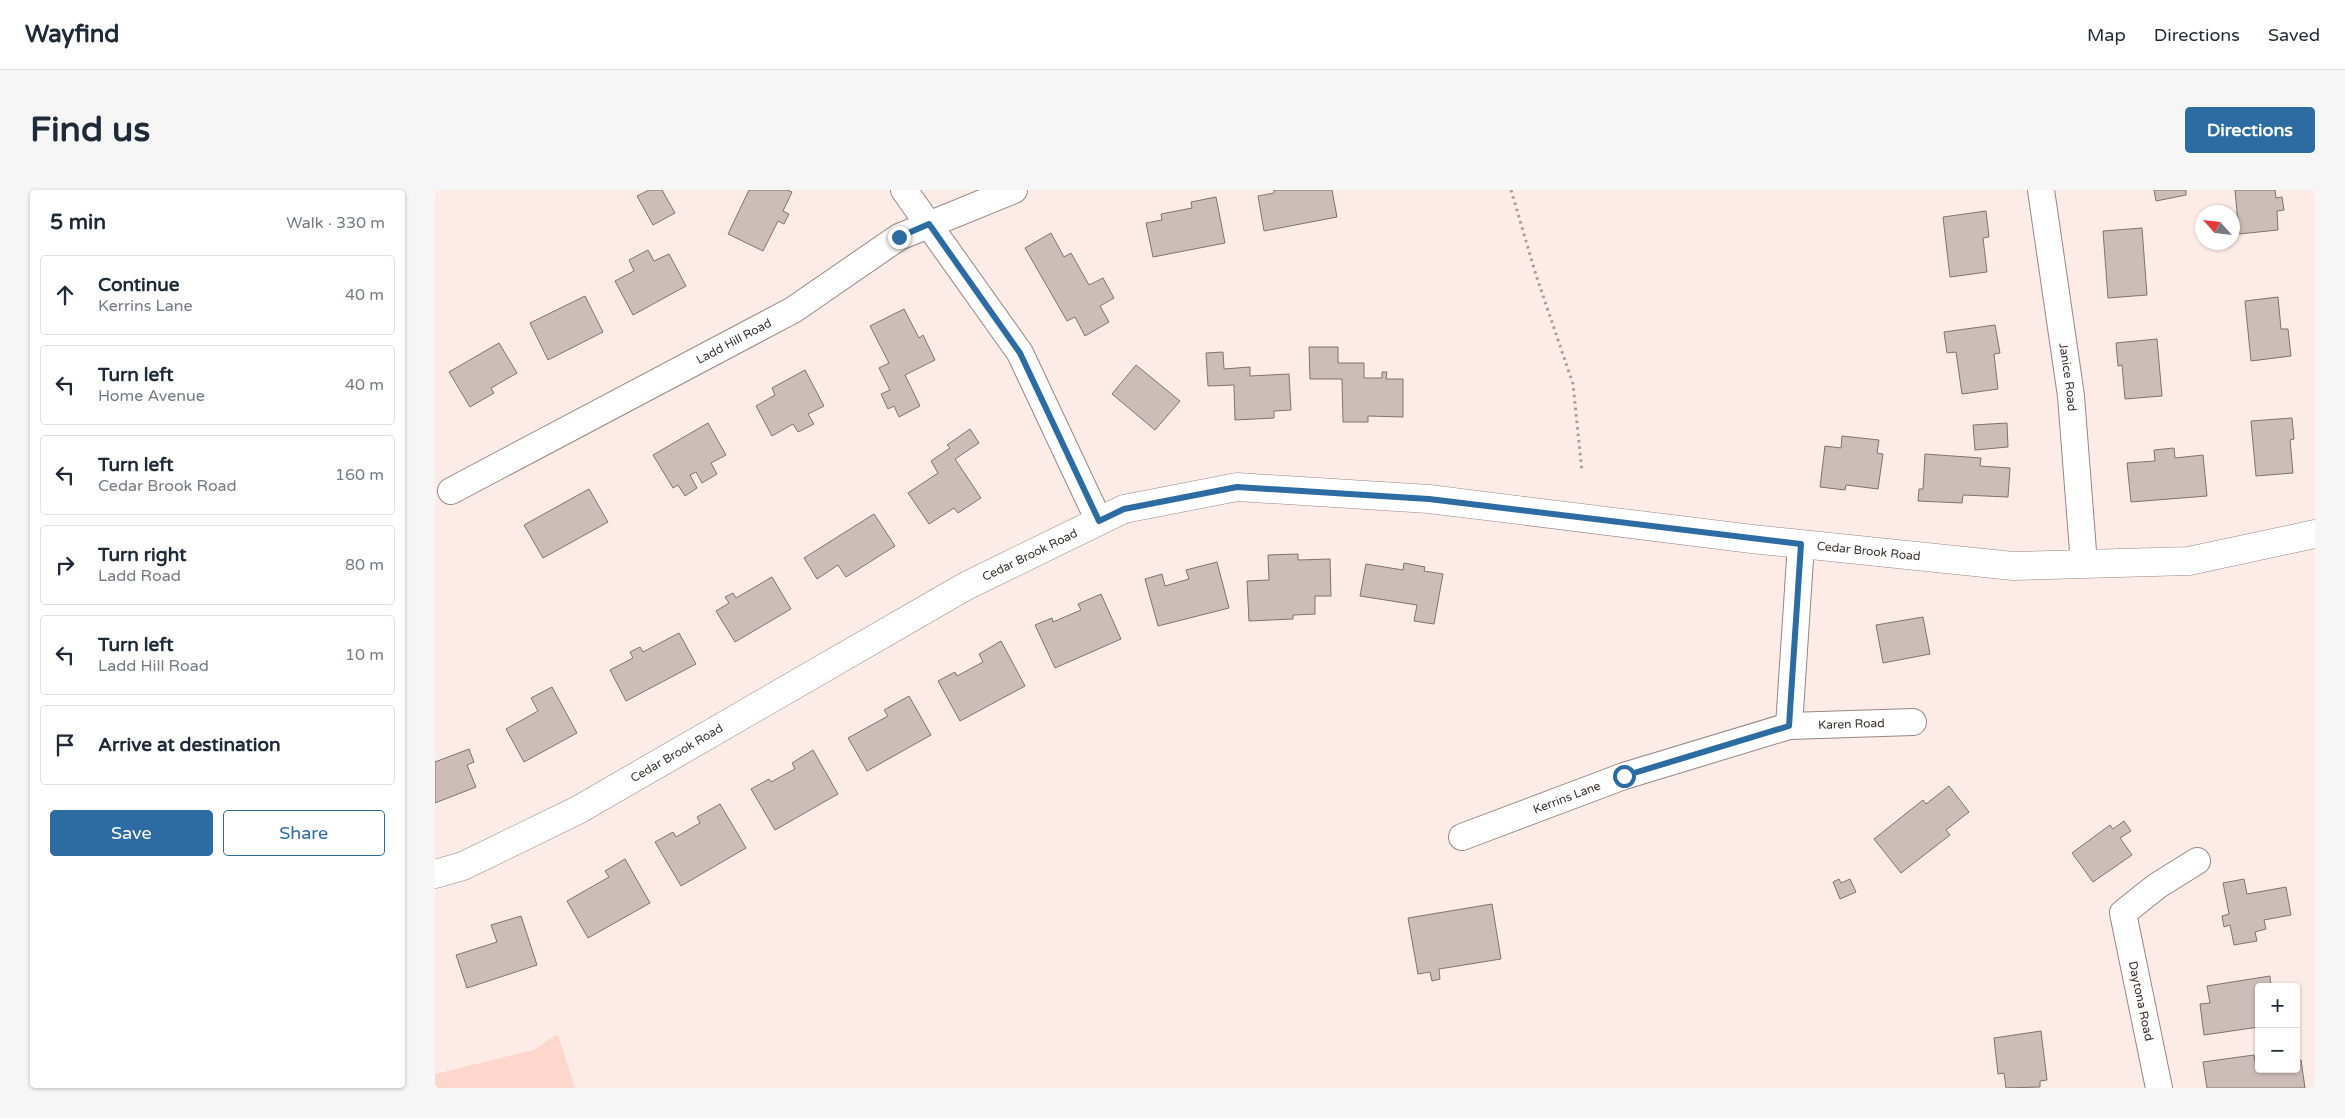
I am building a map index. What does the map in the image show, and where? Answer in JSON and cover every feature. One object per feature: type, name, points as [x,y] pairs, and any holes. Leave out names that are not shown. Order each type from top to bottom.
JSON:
[{"type":"street","points":[[904,190],[1020,353],[1099,521]]},
{"type":"street","name":"Ladd Hill Road","points":[[451,491],[793,310],[899,237],[1014,190]]},
{"type":"street","name":"Janice Road","points":[[2041,190],[2071,396],[2084,564]]},
{"type":"street","name":"Cedar Brook Road","points":[[435,874],[463,866],[578,810],[966,586],[1099,521],[1124,509],[1237,487],[1429,499],[1801,544],[2013,566],[2189,561],[2315,534]]},
{"type":"street","points":[[1789,726],[1801,544]]},
{"type":"street","name":"Karen Road","points":[[1789,726],[1913,722]]},
{"type":"street","name":"Kerrins Lane","points":[[1462,837],[1624,776],[1789,726]]},
{"type":"street","name":"Daytona Road","points":[[2159,1088],[2123,914],[2157,886],[2197,861]]},
{"type":"path","points":[[1511,190],[1536,275],[1573,384],[1582,472]]},
{"type":"shaded area","points":[[558,1035],[575,1088],[435,1088],[435,1074],[534,1050]]},
{"type":"building","points":[[649,190],[662,190],[675,213],[653,225],[637,196]]},
{"type":"building","points":[[749,190],[787,190],[792,192],[783,211],[789,214],[784,224],[778,221],[763,251],[728,234]]},
{"type":"building","points":[[1274,190],[1332,190],[1337,217],[1264,231],[1258,196],[1274,193]]},
{"type":"building","points":[[2154,190],[2186,190],[2186,195],[2156,201]]},
{"type":"building","points":[[2235,190],[2275,190],[2276,198],[2282,197],[2284,210],[2277,211],[2278,230],[2240,234],[2240,205],[2236,205]]},
{"type":"building","points":[[1216,197],[1225,243],[1153,257],[1146,223],[1162,220],[1161,214],[1192,208],[1191,202]]},
{"type":"building","points":[[1986,211],[1989,237],[1983,238],[1987,272],[1950,277],[1943,217]]},
{"type":"building","points":[[2142,228],[2147,295],[2108,298],[2103,231]]},
{"type":"building","points":[[1051,233],[1064,257],[1071,253],[1089,285],[1103,278],[1114,298],[1100,306],[1109,322],[1085,336],[1075,317],[1067,321],[1025,248]]},
{"type":"building","points":[[648,250],[654,261],[669,254],[686,286],[633,315],[615,281],[634,271],[629,260]]},
{"type":"building","points":[[585,296],[603,332],[548,360],[530,323]]},
{"type":"building","points":[[2278,297],[2281,329],[2288,329],[2291,356],[2251,361],[2245,301]]},
{"type":"building","points":[[904,309],[919,338],[923,335],[935,360],[905,375],[920,406],[899,417],[894,406],[888,409],[881,394],[890,390],[879,368],[889,363],[870,326]]},
{"type":"building","points":[[1995,325],[2000,353],[1994,354],[1998,389],[1962,394],[1956,352],[1947,353],[1944,332]]},
{"type":"building","points":[[2157,339],[2162,396],[2125,399],[2122,365],[2118,366],[2116,343]]},
{"type":"building","points":[[499,343],[517,373],[491,388],[494,393],[470,407],[449,372]]},
{"type":"building","points":[[1309,347],[1338,347],[1338,363],[1364,363],[1364,378],[1382,378],[1382,372],[1387,372],[1386,379],[1403,379],[1403,417],[1368,416],[1368,422],[1343,422],[1342,379],[1310,379]]},
{"type":"building","points":[[1223,352],[1224,369],[1250,367],[1250,376],[1289,374],[1291,410],[1274,411],[1274,418],[1235,420],[1234,385],[1208,386],[1206,353]]},
{"type":"building","points":[[1136,365],[1180,401],[1155,430],[1112,394]]},
{"type":"building","points":[[805,370],[824,406],[808,414],[814,424],[798,432],[793,424],[772,436],[756,406],[775,395],[772,388]]},
{"type":"building","points":[[2292,418],[2294,439],[2290,440],[2293,473],[2256,476],[2251,421]]},
{"type":"building","points":[[708,423],[726,455],[711,463],[717,474],[702,483],[696,472],[690,475],[697,488],[685,496],[678,485],[673,488],[653,455]]},
{"type":"building","points":[[2007,423],[2008,447],[1975,450],[1973,425]]},
{"type":"building","points":[[970,429],[979,443],[955,459],[981,498],[958,513],[954,508],[929,524],[908,493],[938,473],[931,461],[950,448],[947,445]]},
{"type":"building","points":[[1842,436],[1879,440],[1877,453],[1883,454],[1878,489],[1846,485],[1845,490],[1820,487],[1825,446],[1841,448]]},
{"type":"building","points":[[2174,448],[2175,458],[2203,455],[2207,496],[2131,502],[2127,463],[2155,461],[2154,450]]},
{"type":"building","points":[[1925,454],[1981,458],[1980,466],[2010,468],[2008,497],[1963,495],[1962,503],[1918,501],[1919,489],[1923,489]]},
{"type":"building","points":[[589,489],[608,522],[543,558],[524,525]]},
{"type":"building","points":[[874,514],[895,546],[846,577],[838,565],[817,579],[804,558]]},
{"type":"building","points":[[1298,554],[1298,560],[1330,559],[1331,596],[1315,596],[1315,614],[1293,615],[1293,619],[1249,621],[1247,581],[1269,580],[1268,555]]},
{"type":"building","points":[[1217,562],[1229,608],[1158,626],[1145,579],[1162,574],[1165,586],[1189,579],[1186,570]]},
{"type":"building","points":[[1404,563],[1425,567],[1424,571],[1443,574],[1434,624],[1414,621],[1417,605],[1360,596],[1366,564],[1403,570]]},
{"type":"building","points":[[772,577],[791,609],[735,642],[716,611],[729,603],[725,597],[733,593],[736,598]]},
{"type":"building","points":[[1101,594],[1121,639],[1055,668],[1035,625],[1052,618],[1053,622],[1081,610],[1078,604]]},
{"type":"building","points":[[1923,617],[1930,654],[1883,663],[1876,625]]},
{"type":"building","points":[[679,633],[696,664],[626,701],[610,670],[633,658],[630,652],[640,647],[643,652]]},
{"type":"building","points":[[1001,641],[1025,686],[960,721],[938,681],[955,672],[957,676],[983,662],[979,654]]},
{"type":"building","points":[[552,687],[577,733],[524,762],[506,729],[538,711],[531,698]]},
{"type":"building","points":[[909,696],[931,735],[867,771],[848,738],[888,716],[884,710]]},
{"type":"building","points":[[469,749],[474,762],[467,765],[476,787],[435,803],[435,762]]},
{"type":"building","points":[[813,750],[838,794],[775,830],[751,789],[769,779],[771,782],[795,769],[792,763]]},
{"type":"building","points":[[1949,786],[1969,812],[1946,830],[1950,835],[1901,873],[1874,839],[1923,800],[1926,804]]},
{"type":"building","points":[[720,804],[746,848],[681,886],[655,842],[673,832],[676,837],[700,823],[697,817]]},
{"type":"building","points":[[2124,821],[2131,831],[2120,838],[2132,855],[2093,882],[2072,853],[2110,825],[2113,829]]},
{"type":"building","points":[[625,859],[650,903],[588,938],[567,901],[609,877],[605,871]]},
{"type":"building","points":[[1839,879],[1841,883],[1850,879],[1856,892],[1840,899],[1833,882]]},
{"type":"building","points":[[2244,879],[2247,894],[2286,887],[2291,915],[2264,920],[2266,929],[2255,932],[2257,941],[2234,945],[2230,925],[2224,927],[2222,916],[2229,914],[2223,883]]},
{"type":"building","points":[[1492,904],[1501,959],[1439,969],[1440,979],[1432,981],[1430,972],[1418,974],[1408,918]]},
{"type":"building","points":[[521,916],[537,965],[467,988],[456,955],[497,942],[491,925]]},
{"type":"building","points":[[2270,976],[2271,983],[2255,983],[2255,1028],[2204,1035],[2200,1004],[2210,1003],[2207,986]]},
{"type":"building","points":[[2041,1031],[2047,1080],[2040,1081],[2040,1087],[2006,1088],[2004,1073],[1998,1074],[1994,1038]]},
{"type":"building","points":[[2254,1055],[2255,1073],[2300,1073],[2301,1060],[2305,1088],[2207,1088],[2203,1062]]},
{"type":"route","points":[[899,237],[929,224],[950,252],[1020,353],[1099,521],[1124,509],[1237,487],[1429,499],[1801,544],[1789,726],[1624,776]]}]
